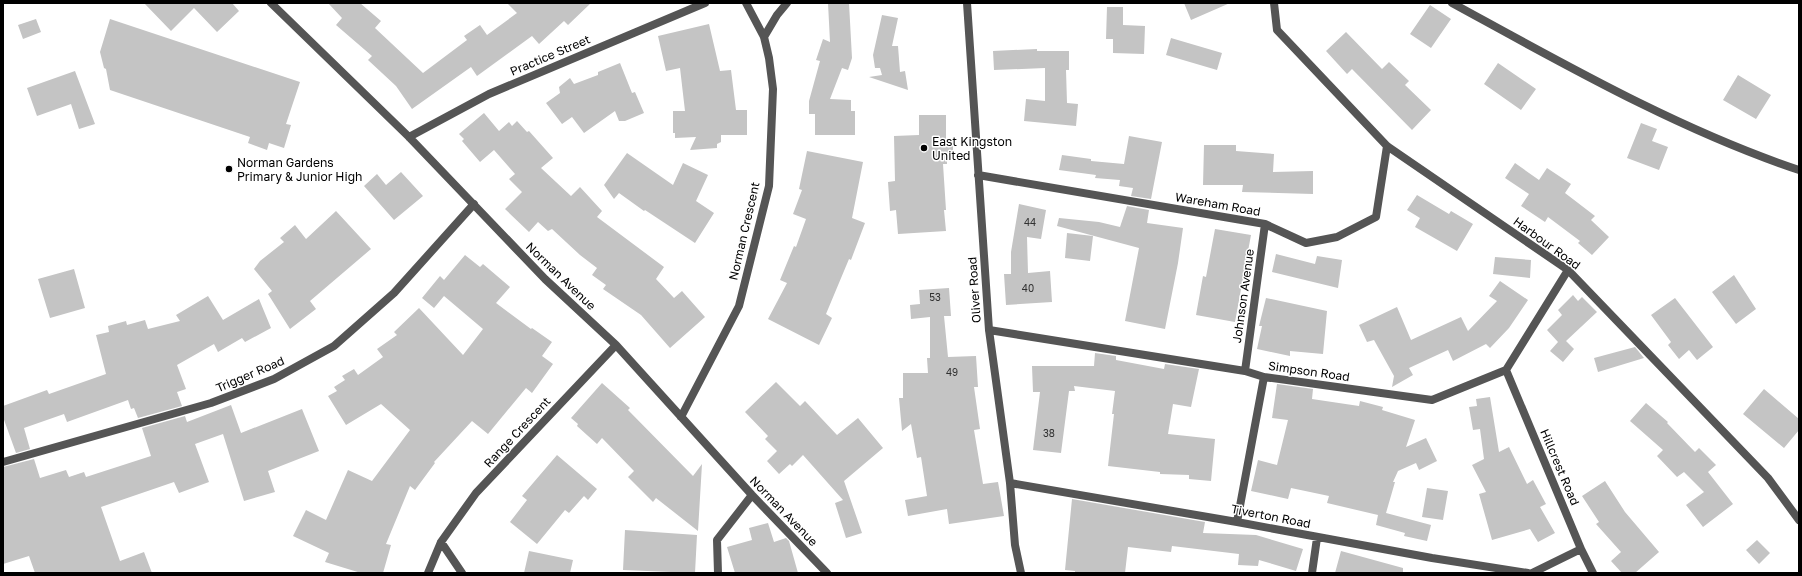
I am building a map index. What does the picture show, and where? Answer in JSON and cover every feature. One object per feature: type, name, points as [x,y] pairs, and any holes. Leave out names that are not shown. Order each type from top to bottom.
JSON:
[{"type":"street","name":"Norman Avenue","points":[[271,3],[409,137],[545,279],[616,345],[752,496],[827,573]]},
{"type":"street","name":"Practice Street","points":[[409,137],[489,94],[704,3]]},
{"type":"street","name":"Norman Crescent","points":[[681,418],[739,306],[769,186],[773,89],[770,58],[764,37],[746,3]]},
{"type":"street","points":[[764,37],[777,15],[787,3]]},
{"type":"street","name":"Oliver Road","points":[[967,3],[989,330],[1010,483],[1015,545],[1021,573]]},
{"type":"street","name":"Harbour Road","points":[[1274,3],[1277,30],[1387,146],[1568,270],[1768,478],[1799,520]]},
{"type":"street","points":[[1452,3],[1548,56],[1662,113],[1763,158],[1799,170]]},
{"type":"street","name":"Wareham Road","points":[[978,176],[1265,224],[1306,243],[1337,237],[1376,217],[1387,146]]},
{"type":"street","name":"Trigger Road","points":[[3,462],[211,403],[274,379],[327,350],[334,346],[394,293],[474,204]]},
{"type":"street","name":"Johnson Avenue","points":[[1245,371],[1265,224]]},
{"type":"street","points":[[1506,370],[1568,270]]},
{"type":"street","name":"Simpson Road","points":[[989,330],[1245,371],[1264,377],[1432,400],[1506,370]]},
{"type":"street","name":"Range Crescent","points":[[428,573],[442,542],[476,493],[616,345]]},
{"type":"street","name":"Hillcrest Road","points":[[1506,370],[1581,549],[1593,573]]},
{"type":"street","points":[[1237,522],[1264,377]]},
{"type":"street","name":"Tiverton Road","points":[[1010,483],[1237,522],[1318,538],[1528,573]]},
{"type":"street","points":[[718,573],[717,540],[752,496]]},
{"type":"street","points":[[1312,573],[1318,538]]},
{"type":"street","points":[[442,542],[462,573]]},
{"type":"street","points":[[1532,573],[1581,549]]},
{"type":"building","points":[[144,3],[232,3],[239,11],[217,32],[194,8],[171,31]]},
{"type":"building","points":[[328,3],[360,3],[381,21],[375,28],[423,73],[467,40],[464,36],[480,25],[487,35],[517,13],[507,3],[591,3],[568,25],[564,21],[539,44],[532,36],[477,76],[471,67],[412,109],[396,86],[368,60],[372,56],[336,25],[342,18]]},
{"type":"building","points":[[828,3],[849,3],[852,58],[848,70],[842,68],[830,99],[851,100],[851,111],[855,111],[855,135],[815,135],[815,114],[809,114],[809,101],[820,61],[816,60],[823,39],[830,42]]},
{"type":"building","points":[[1184,3],[1230,3],[1191,20]]},
{"type":"building","points":[[1430,5],[1451,19],[1431,48],[1410,34]]},
{"type":"building","points":[[1107,7],[1123,7],[1123,25],[1145,26],[1144,54],[1113,53],[1113,39],[1106,39]]},
{"type":"building","points":[[882,15],[898,18],[892,46],[898,46],[900,72],[905,71],[908,90],[869,77],[882,75],[880,68],[875,68],[873,55]]},
{"type":"building","points":[[36,19],[41,32],[23,39],[18,25]]},
{"type":"building","points":[[110,19],[300,82],[286,124],[291,125],[284,148],[269,143],[267,150],[248,143],[250,137],[110,90],[106,69],[104,68],[100,52]]},
{"type":"building","points":[[709,24],[720,71],[731,70],[736,110],[747,110],[747,135],[721,135],[721,142],[717,144],[717,148],[690,150],[696,137],[675,138],[675,133],[673,133],[673,111],[685,111],[680,68],[666,71],[658,36]]},
{"type":"building","points":[[1346,32],[1382,69],[1389,62],[1409,81],[1405,85],[1431,110],[1412,130],[1352,69],[1347,74],[1326,51]]},
{"type":"building","points":[[1171,38],[1222,53],[1217,70],[1166,55]]},
{"type":"building","points":[[1037,49],[1037,51],[1069,51],[1069,70],[1066,70],[1067,103],[1078,104],[1076,126],[1024,121],[1026,99],[1045,101],[1045,68],[994,70],[993,51]]},
{"type":"building","points":[[620,63],[632,93],[635,92],[644,113],[625,121],[619,121],[615,111],[584,133],[572,117],[562,124],[546,103],[560,93],[559,87],[570,78],[574,84],[598,75],[598,72]]},
{"type":"building","points":[[1498,63],[1536,89],[1521,110],[1484,84]]},
{"type":"building","points":[[75,71],[95,124],[79,129],[71,104],[37,116],[27,88]]},
{"type":"building","points":[[1738,75],[1771,95],[1756,119],[1723,100]]},
{"type":"building","points":[[484,113],[499,131],[509,122],[512,126],[517,121],[527,132],[529,131],[553,158],[541,168],[571,196],[580,187],[602,211],[597,217],[664,267],[656,279],[674,298],[682,291],[705,317],[670,348],[641,315],[603,289],[606,285],[592,275],[597,268],[580,255],[552,229],[548,231],[538,222],[529,232],[505,209],[522,192],[509,179],[515,174],[494,150],[480,162],[462,141],[464,139],[459,134]]},
{"type":"building","points":[[919,115],[946,115],[946,139],[953,139],[953,156],[947,156],[947,164],[943,164],[946,231],[898,234],[896,210],[890,211],[888,182],[895,181],[894,136],[919,135]]},
{"type":"building","points":[[1641,123],[1657,129],[1652,141],[1668,147],[1659,170],[1627,158]]},
{"type":"building","points":[[1129,136],[1162,142],[1151,199],[1131,196],[1133,188],[1119,186],[1120,180],[1095,178],[1096,175],[1059,170],[1062,155],[1091,159],[1091,161],[1124,164]]},
{"type":"building","points":[[1204,145],[1236,145],[1236,151],[1274,154],[1273,172],[1313,171],[1313,194],[1242,192],[1243,185],[1203,185]]},
{"type":"building","points":[[807,151],[863,162],[852,218],[865,223],[851,260],[849,259],[826,314],[832,318],[819,345],[768,319],[787,283],[780,280],[794,246],[796,247],[806,219],[793,214],[802,190],[799,189]]},
{"type":"building","points":[[627,153],[673,185],[683,163],[708,175],[696,201],[714,213],[695,243],[645,210],[644,211],[619,193],[614,199],[604,185]]},
{"type":"building","points":[[1515,163],[1539,180],[1547,168],[1571,184],[1565,193],[1595,216],[1591,220],[1609,237],[1592,255],[1578,243],[1580,241],[1548,217],[1545,222],[1521,206],[1529,194],[1505,178]]},
{"type":"building","points":[[401,172],[423,196],[394,220],[364,186],[377,174],[386,185]]},
{"type":"building","points":[[1417,195],[1449,214],[1451,211],[1473,224],[1457,251],[1415,227],[1420,218],[1407,210]]},
{"type":"building","points":[[1019,204],[1046,210],[1041,239],[1027,237],[1028,273],[1050,271],[1052,302],[1006,305],[1004,274],[1011,274],[1011,252]]},
{"type":"building","points":[[1127,206],[1149,210],[1147,223],[1183,228],[1178,263],[1165,329],[1125,321],[1139,248],[1057,226],[1059,218],[1099,222],[1120,227]]},
{"type":"building","points":[[336,211],[371,249],[310,301],[316,309],[290,329],[268,294],[272,291],[254,269],[260,261],[284,242],[280,238],[295,225],[306,239]]},
{"type":"building","points":[[1215,229],[1251,235],[1235,322],[1196,315],[1203,276],[1206,277]]},
{"type":"building","points":[[1067,233],[1093,236],[1090,261],[1065,258]]},
{"type":"building","points":[[1276,254],[1315,264],[1317,256],[1342,260],[1338,288],[1272,272]]},
{"type":"building","points":[[465,255],[480,267],[483,264],[510,287],[496,303],[531,329],[532,328],[552,342],[542,356],[553,364],[532,393],[526,388],[488,434],[472,421],[434,462],[435,463],[415,490],[410,486],[386,544],[391,545],[383,573],[361,573],[325,562],[329,553],[293,536],[306,510],[326,520],[348,470],[372,481],[410,430],[381,404],[346,425],[328,396],[337,391],[334,387],[345,380],[342,376],[354,369],[358,375],[383,357],[377,349],[397,335],[394,332],[419,308],[463,355],[483,329],[444,296],[434,308],[422,298],[440,276],[444,280]]},
{"type":"building","points":[[1495,257],[1531,260],[1530,278],[1493,274]]},
{"type":"building","points":[[74,269],[85,308],[50,318],[38,279]]},
{"type":"building","points":[[1734,275],[1756,309],[1736,324],[1712,292]]},
{"type":"building","points":[[1500,281],[1528,300],[1509,328],[1490,348],[1486,344],[1453,361],[1448,350],[1409,368],[1413,375],[1392,387],[1394,376],[1374,340],[1367,342],[1359,325],[1397,307],[1411,340],[1461,317],[1468,331],[1497,301],[1489,296]]},
{"type":"building","points":[[949,288],[951,316],[944,316],[948,357],[976,356],[978,387],[974,387],[980,429],[974,430],[983,484],[998,482],[1004,516],[949,524],[947,509],[908,516],[905,500],[927,496],[921,457],[917,458],[911,424],[902,431],[899,398],[903,398],[903,373],[928,373],[927,358],[930,358],[930,317],[911,319],[910,305],[920,304],[919,290]]},
{"type":"building","points":[[1573,295],[1578,301],[1582,297],[1597,312],[1566,341],[1574,349],[1563,362],[1550,351],[1558,342],[1547,330],[1562,315],[1558,310]]},
{"type":"building","points":[[208,296],[223,320],[259,299],[271,328],[245,342],[242,338],[218,352],[214,344],[177,365],[186,389],[177,392],[182,406],[138,418],[134,408],[131,409],[128,400],[67,422],[64,414],[24,428],[30,449],[16,453],[3,417],[3,406],[47,390],[49,394],[106,374],[96,335],[109,332],[108,326],[126,321],[127,325],[145,320],[148,329],[180,321],[176,315]]},
{"type":"building","points":[[1266,298],[1327,311],[1323,354],[1290,351],[1290,356],[1257,349],[1262,326],[1259,326]]},
{"type":"building","points":[[1675,298],[1713,347],[1697,360],[1689,350],[1679,359],[1668,345],[1671,342],[1651,315]]},
{"type":"building","points":[[1635,347],[1644,358],[1598,372],[1594,358]]},
{"type":"building","points":[[1095,353],[1116,356],[1116,360],[1164,369],[1165,364],[1199,369],[1191,407],[1173,404],[1168,434],[1215,439],[1211,481],[1189,479],[1189,475],[1160,474],[1160,472],[1108,466],[1115,391],[1074,386],[1075,391],[1069,391],[1061,453],[1033,450],[1040,392],[1033,392],[1032,366],[1094,366]]},
{"type":"building","points":[[776,382],[800,406],[805,401],[837,435],[858,418],[883,448],[844,481],[862,533],[846,538],[835,503],[843,500],[803,455],[792,466],[790,464],[779,474],[767,461],[777,451],[765,439],[768,436],[745,412]]},
{"type":"building","points":[[602,383],[630,408],[628,410],[693,476],[702,464],[698,531],[656,498],[653,502],[628,477],[634,471],[602,438],[597,444],[577,426],[578,424],[571,418]]},
{"type":"building","points":[[1277,384],[1313,389],[1312,399],[1359,406],[1360,401],[1383,407],[1382,410],[1415,420],[1406,447],[1426,438],[1437,461],[1419,470],[1416,463],[1398,471],[1393,482],[1395,482],[1386,513],[1431,525],[1427,541],[1404,536],[1405,533],[1376,525],[1378,515],[1327,503],[1329,496],[1291,488],[1288,499],[1251,491],[1258,460],[1277,465],[1288,420],[1272,418]]},
{"type":"building","points":[[1764,389],[1799,419],[1799,430],[1784,448],[1743,414]]},
{"type":"building","points":[[1490,397],[1499,452],[1509,447],[1527,484],[1533,480],[1546,504],[1540,507],[1555,533],[1538,542],[1530,529],[1492,540],[1479,494],[1486,492],[1472,465],[1484,459],[1480,429],[1473,430],[1469,407],[1477,406],[1476,399]]},
{"type":"building","points":[[1646,403],[1668,422],[1667,423],[1695,452],[1699,448],[1716,465],[1708,472],[1733,504],[1703,527],[1686,505],[1704,492],[1684,472],[1677,477],[1657,456],[1663,450],[1630,421]]},
{"type":"building","points":[[231,405],[241,433],[302,409],[319,451],[268,471],[275,492],[244,501],[223,434],[195,444],[209,482],[179,493],[174,482],[101,507],[120,561],[144,552],[152,573],[35,573],[29,556],[3,564],[3,467],[34,459],[40,478],[66,470],[69,477],[84,472],[86,477],[151,456],[142,428],[185,416],[187,422]]},
{"type":"building","points":[[557,455],[597,489],[588,500],[584,496],[569,513],[565,510],[537,544],[510,522],[527,500],[522,496]]},
{"type":"building","points":[[1605,481],[1625,512],[1659,552],[1635,573],[1622,573],[1611,561],[1621,552],[1596,524],[1599,522],[1582,496]]},
{"type":"building","points":[[1427,488],[1448,491],[1443,520],[1422,517]]},
{"type":"building","points":[[1072,499],[1205,522],[1203,533],[1256,535],[1303,549],[1296,571],[1259,560],[1258,566],[1238,565],[1239,554],[1172,546],[1171,552],[1128,547],[1125,573],[1075,573],[1075,571],[1065,570]]},
{"type":"building","points":[[768,523],[774,542],[786,538],[789,541],[798,573],[735,573],[727,547],[752,540],[749,528]]},
{"type":"building","points":[[625,530],[697,535],[695,573],[623,570]]},
{"type":"building","points":[[1757,540],[1770,553],[1759,564],[1746,550]]},
{"type":"building","points":[[529,551],[573,560],[570,573],[524,573]]},
{"type":"building","points":[[1341,551],[1403,568],[1403,573],[1335,573]]},
{"type":"place","name":"East Kingston United","points":[[924,148]]},
{"type":"place","name":"Norman Gardens Primary & Junior High","points":[[229,169]]}]
